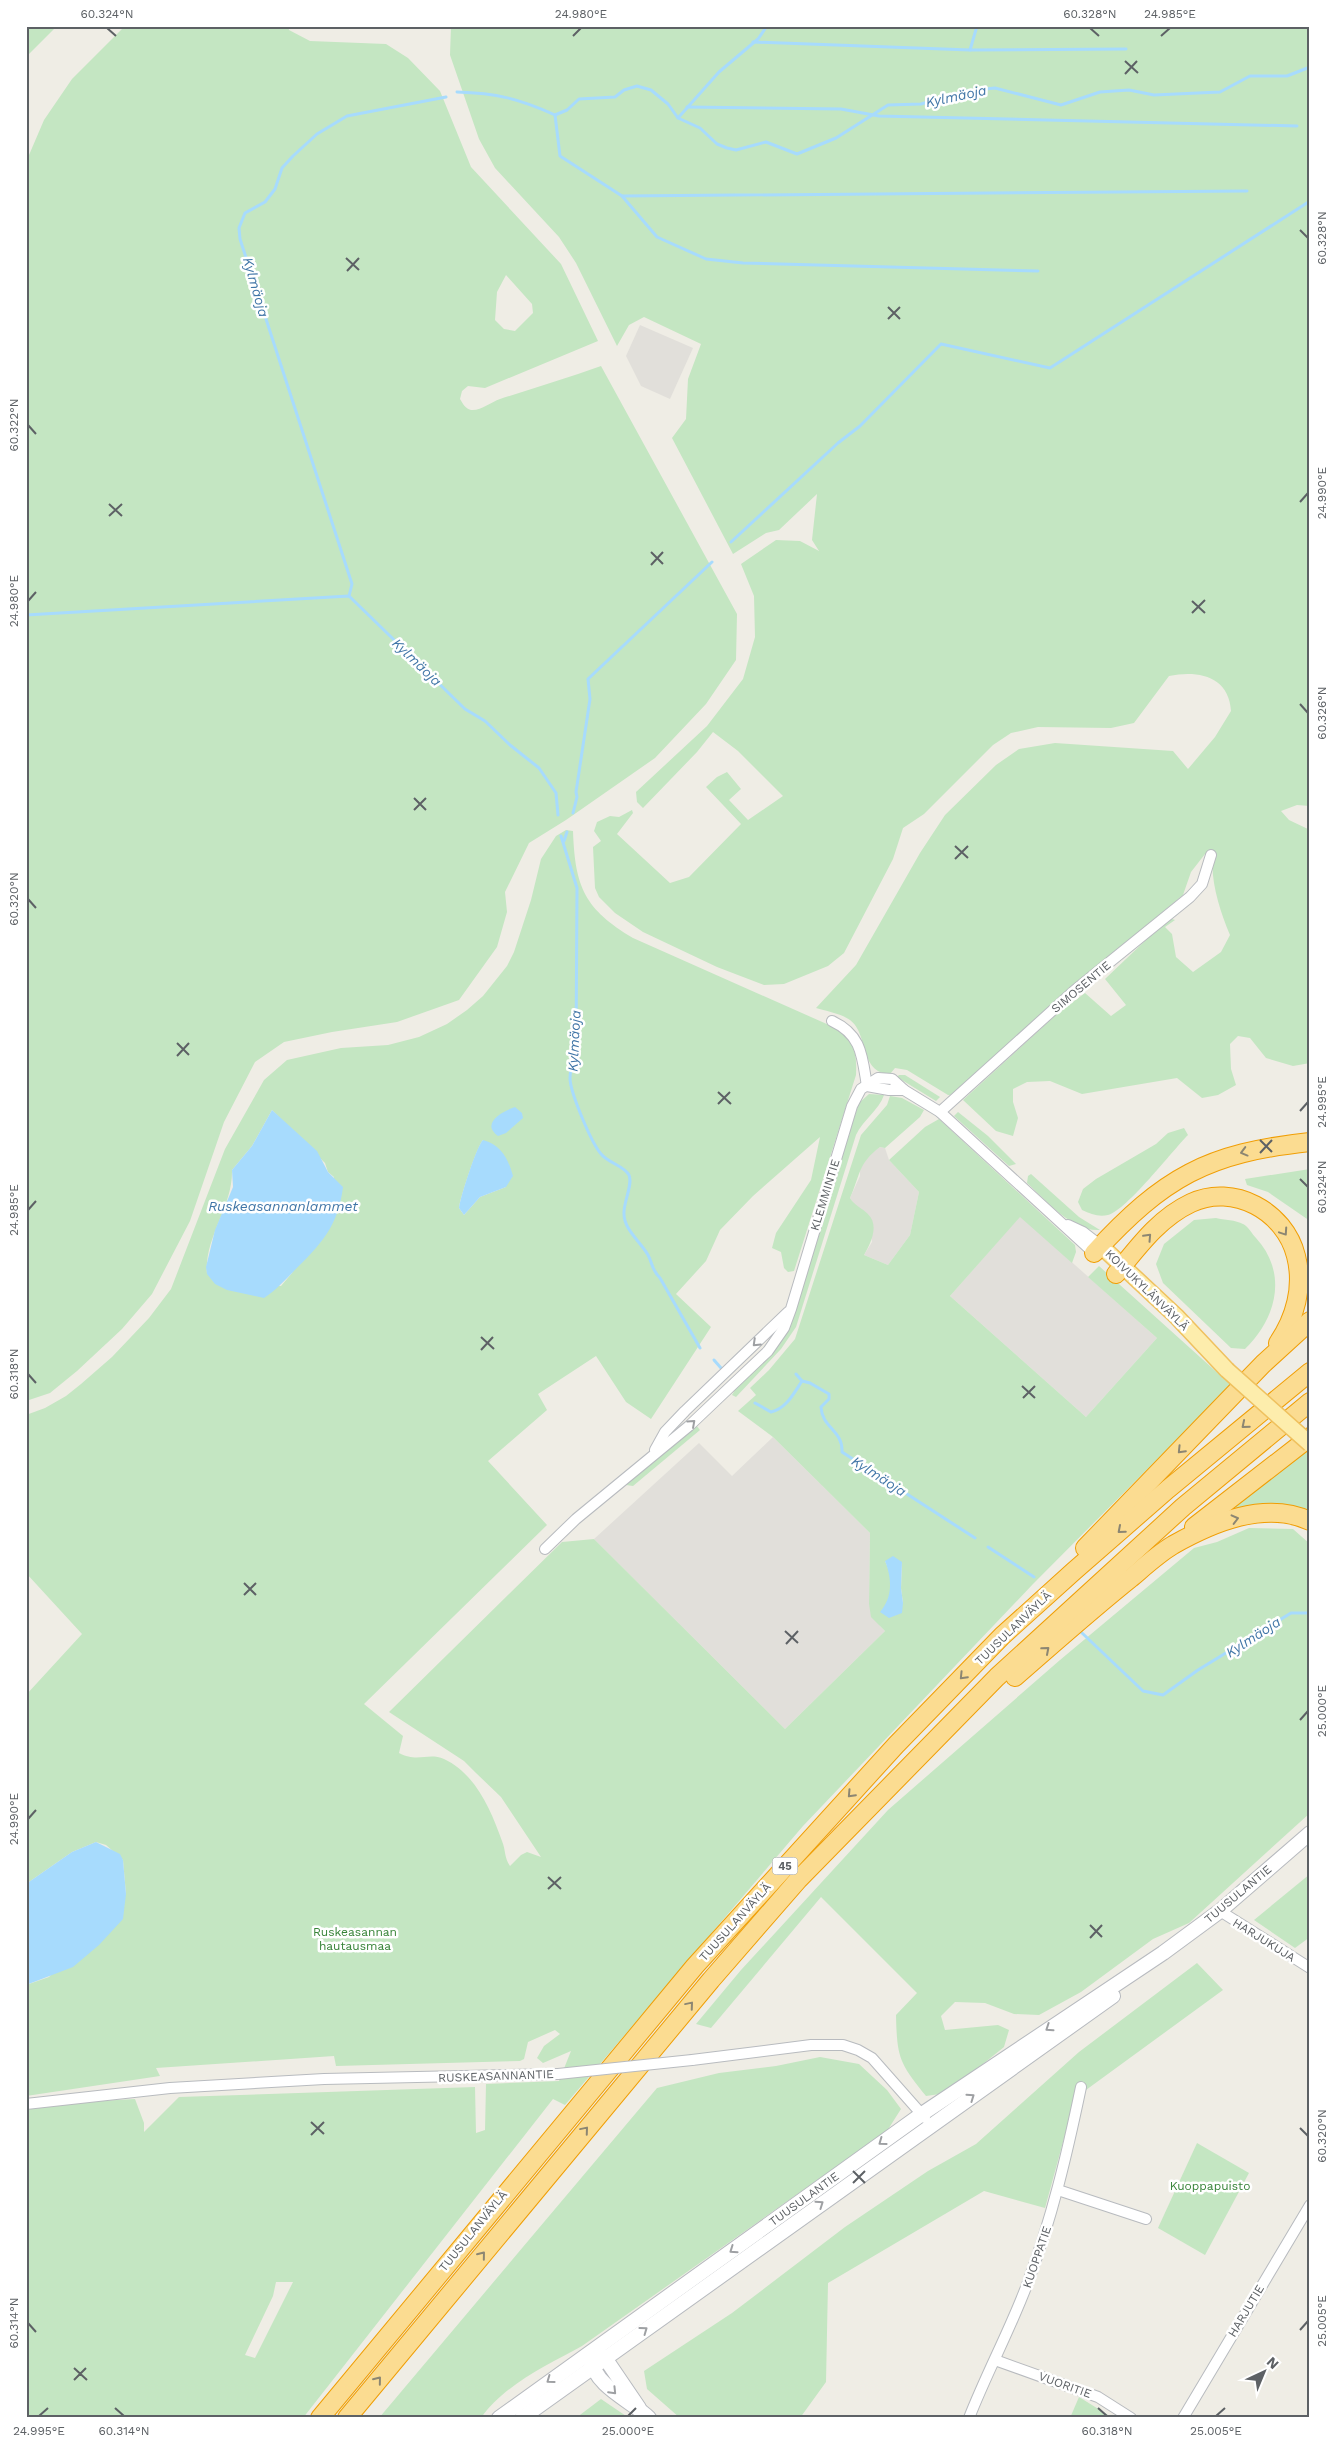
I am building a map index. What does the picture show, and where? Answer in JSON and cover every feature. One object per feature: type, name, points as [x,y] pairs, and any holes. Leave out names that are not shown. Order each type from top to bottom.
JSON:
[{"type":"highway","points":[[1098,1250],[1140,1207],[1178,1178],[1243,1152],[1310,1142]]},
{"type":"highway","points":[[1119,1270],[1152,1232],[1172,1213],[1192,1202],[1214,1197],[1232,1197],[1251,1203],[1266,1211],[1289,1238],[1296,1256],[1299,1292],[1288,1328],[1262,1364]]},
{"type":"highway","points":[[1002,1636],[1262,1364],[1310,1321]]},
{"type":"highway","name":"TUUSULANVÄYLÄ","points":[[320,2418],[695,1966],[896,1745],[1002,1636],[1168,1489],[1310,1372]]},
{"type":"highway","name":"TUUSULANVÄYLÄ","points":[[348,2418],[711,1980],[798,1880],[914,1760],[998,1677],[1092,1589],[1184,1507],[1310,1402]]},
{"type":"highway","points":[[914,1760],[1102,1602],[1310,1437]]},
{"type":"highway","points":[[1171,1546],[1202,1530],[1230,1519],[1256,1514],[1277,1513],[1310,1521]]},
{"type":"main road","name":"KOIVUKYLÄNVÄYLÄ","points":[[1098,1250],[1169,1323],[1227,1370],[1310,1444]]},
{"type":"main road","name":"TUUSULANTIE","points":[[499,2418],[922,2114],[1163,1953],[1220,1911],[1310,1832]]},
{"type":"main road","name":"TUUSULANTIE","points":[[522,2418],[1120,1991],[1163,1953]]},
{"type":"main road","points":[[590,2351],[605,2358],[645,2413]]},
{"type":"main road","points":[[590,2351],[592,2367],[620,2399],[645,2413]]},
{"type":"street","name":"SIMOSENTIE","points":[[940,1112],[1074,991],[1190,897],[1202,884],[1211,856]]},
{"type":"street","points":[[832,1021],[850,1033],[858,1042],[867,1086]]},
{"type":"street","name":"KOIVUKYLÄNVÄYLÄ","points":[[867,1086],[878,1078],[892,1079],[904,1090],[940,1112],[1059,1221],[1083,1232],[1098,1250]]},
{"type":"street","name":"KLEMMINTIE","points":[[545,1549],[576,1519],[609,1493],[653,1453],[665,1432],[684,1411],[790,1309],[852,1106],[861,1088],[867,1086]]},
{"type":"street","name":"HARJUKUJA","points":[[1220,1911],[1310,1968]]},
{"type":"street","name":"RUSKEASANNANTIE","points":[[26,2104],[170,2088],[324,2079],[558,2074],[811,2045],[843,2046],[858,2050],[872,2058],[931,2125]]},
{"type":"street","name":"KUOPPATIE","points":[[969,2418],[1028,2283],[1058,2190],[1081,2087]]},
{"type":"street","points":[[1058,2190],[1146,2219]]},
{"type":"street","name":"HARJUTIE","points":[[1183,2418],[1310,2205]]},
{"type":"street","name":"VUORITIE","points":[[995,2360],[1098,2397],[1131,2418]]},
{"type":"shaded area","points":[[640,325],[693,348],[670,399],[641,386],[626,356]]},
{"type":"shaded area","points":[[880,1147],[885,1148],[889,1160],[919,1192],[910,1235],[888,1265],[864,1255],[872,1242],[869,1215],[855,1205],[850,1198],[860,1176],[860,1166],[869,1155]]},
{"type":"shaded area","points":[[1020,1216],[1157,1338],[1086,1417],[950,1296]]},
{"type":"shaded area","points":[[773,1437],[870,1533],[869,1604],[880,1626],[885,1631],[785,1729],[594,1539],[699,1443],[732,1476]]},
{"type":"green space","points":[[26,26],[57,26],[26,57]]},
{"type":"green space","points":[[125,26],[288,26],[289,30],[310,41],[386,44],[408,58],[440,91],[471,167],[561,264],[598,341],[485,388],[468,386],[462,391],[460,399],[464,406],[469,409],[478,409],[500,399],[601,366],[737,614],[736,660],[706,704],[655,758],[566,820],[529,843],[505,892],[507,912],[497,947],[459,1000],[397,1022],[284,1042],[255,1062],[224,1122],[190,1221],[152,1294],[122,1329],[77,1371],[50,1393],[26,1401],[26,162],[44,120],[72,79]],"holes":[[[506,275],[532,304],[533,313],[515,331],[504,329],[495,320],[497,292]]]},
{"type":"green space","points":[[451,26],[1310,26],[1310,806],[1297,805],[1281,811],[1289,820],[1310,830],[1310,1063],[1293,1066],[1266,1058],[1250,1038],[1238,1036],[1230,1044],[1231,1069],[1236,1085],[1218,1095],[1202,1098],[1177,1078],[1082,1094],[1050,1081],[1027,1082],[1013,1089],[1013,1102],[1018,1118],[1013,1136],[996,1131],[963,1100],[1058,1013],[1085,993],[1111,1016],[1126,1005],[1105,979],[1169,918],[1175,920],[1165,927],[1172,934],[1176,957],[1193,972],[1221,952],[1230,935],[1219,906],[1214,885],[1213,855],[1205,854],[1191,872],[1183,895],[1057,1001],[984,1068],[950,1095],[907,1070],[895,1068],[890,1074],[880,1072],[873,1067],[860,1034],[850,1020],[838,1014],[816,1008],[856,965],[920,853],[945,815],[996,765],[1019,749],[1055,743],[1173,751],[1188,769],[1215,737],[1231,711],[1225,690],[1210,678],[1201,675],[1180,674],[1169,676],[1134,723],[1111,728],[1038,727],[1011,733],[993,745],[924,814],[903,828],[893,859],[844,953],[828,966],[784,984],[764,985],[717,967],[643,932],[615,913],[599,897],[595,888],[593,847],[601,841],[594,831],[597,822],[610,816],[619,817],[632,810],[633,813],[617,834],[670,883],[689,877],[741,824],[706,787],[717,777],[727,772],[741,789],[729,800],[748,820],[783,796],[738,751],[713,732],[697,752],[643,808],[637,802],[636,792],[707,726],[743,679],[755,637],[754,596],[741,564],[776,540],[800,541],[819,551],[812,540],[817,494],[779,530],[766,533],[733,554],[672,438],[686,419],[688,379],[701,344],[644,317],[629,325],[617,346],[576,263],[559,237],[495,168],[479,139],[450,55]]},
{"type":"green space","name":"Ruskeasannan hautausmaa","points":[[566,830],[573,831],[576,868],[580,882],[593,906],[604,917],[633,938],[838,1029],[848,1039],[854,1049],[856,1075],[794,1271],[788,1272],[784,1268],[781,1252],[772,1248],[776,1233],[811,1180],[820,1137],[753,1196],[720,1230],[706,1261],[676,1294],[711,1327],[651,1419],[626,1402],[596,1356],[538,1394],[547,1410],[488,1461],[547,1525],[364,1704],[403,1736],[399,1753],[412,1757],[438,1757],[455,1765],[465,1773],[487,1805],[498,1829],[510,1866],[527,1852],[541,1857],[501,1797],[464,1761],[389,1712],[562,1542],[594,1539],[785,1729],[885,1631],[871,1617],[869,1604],[870,1533],[773,1437],[738,1411],[756,1395],[750,1388],[769,1370],[795,1339],[861,1135],[887,1105],[890,1096],[902,1098],[924,1110],[920,1117],[885,1148],[880,1147],[873,1153],[860,1170],[850,1198],[872,1219],[873,1235],[864,1255],[888,1265],[910,1235],[919,1192],[889,1160],[925,1127],[939,1119],[1075,1245],[1076,1252],[1072,1263],[1020,1217],[950,1296],[1086,1417],[1157,1338],[1088,1277],[1099,1266],[1231,1385],[1033,1584],[803,1826],[565,2105],[553,2099],[303,2418],[26,2418],[26,2110],[63,2103],[135,2099],[144,2123],[144,2132],[179,2097],[475,2087],[476,2133],[485,2130],[486,2084],[559,2081],[571,2051],[543,2063],[537,2058],[544,2046],[560,2034],[555,2030],[528,2042],[524,2059],[520,2061],[336,2066],[334,2056],[156,2068],[160,2076],[26,2096],[26,1985],[49,1977],[126,1894],[123,1860],[106,1845],[96,1842],[72,1852],[26,1884],[26,1695],[82,1634],[26,1573],[26,1415],[45,1408],[66,1396],[81,1384],[112,1357],[149,1318],[171,1289],[225,1149],[264,1080],[287,1060],[341,1048],[388,1045],[419,1037],[447,1024],[483,996],[507,966],[514,952],[531,900],[541,859],[556,836]],"holes":[[[272,1110],[325,1163],[328,1172],[334,1177],[292,1273],[281,1286],[207,1274],[207,1260],[210,1247],[228,1197],[232,1170],[252,1146]],[[483,1140],[506,1187],[480,1197],[464,1215],[459,1208],[460,1202]],[[885,1561],[902,1563],[901,1588],[903,1603],[881,1613],[890,1593],[890,1575]],[[276,2282],[293,2282],[255,2358],[245,2355],[273,2296]]]},
{"type":"green space","points":[[905,1075],[940,1097],[936,1101],[897,1077]]},
{"type":"green space","points":[[869,1094],[884,1095],[879,1105],[856,1135],[796,1327],[781,1349],[736,1397],[732,1395],[739,1385],[778,1343],[792,1321],[859,1103]]},
{"type":"green space","points":[[958,1112],[988,1136],[1016,1164],[1009,1166],[954,1116]]},
{"type":"green space","points":[[1184,1128],[1188,1135],[1126,1203],[1108,1215],[1101,1216],[1082,1210],[1078,1202],[1083,1189],[1096,1179],[1156,1144],[1168,1133]]},
{"type":"green space","points":[[1310,1169],[1310,1221],[1268,1192],[1247,1185],[1245,1179]]},
{"type":"green space","points":[[1031,1174],[1079,1217],[1100,1230],[1079,1226],[1060,1214],[1027,1183],[1028,1176]]},
{"type":"green space","points":[[1216,1218],[1247,1226],[1266,1252],[1272,1266],[1275,1280],[1271,1309],[1265,1324],[1245,1349],[1231,1348],[1163,1283],[1156,1264],[1164,1244],[1194,1220]]},
{"type":"green space","points":[[696,1425],[700,1430],[633,1486],[626,1485]]},
{"type":"green space","points":[[1303,1448],[1310,1454],[1310,1515],[1218,1517]]},
{"type":"green space","points":[[1249,1528],[1293,1529],[1310,1544],[1310,1813],[1189,1923],[1153,1939],[1081,1992],[1039,2015],[1014,2014],[985,2003],[955,2002],[941,2016],[945,2030],[998,2025],[1009,2030],[1004,2047],[947,2093],[926,2096],[910,2075],[901,2059],[897,2041],[896,2015],[917,1993],[821,1897],[711,2028],[696,2024],[741,1970],[888,1810],[1060,1660],[1194,1548],[1217,1542]]},
{"type":"green space","points":[[1310,1874],[1310,1937],[1295,1948],[1254,1920]]},
{"type":"green space","points":[[1197,1963],[1223,1990],[1075,2098],[1045,2208],[984,2191],[828,2283],[826,2382],[800,2418],[680,2418],[647,2389],[644,2371],[732,2313],[845,2227],[928,2171],[976,2144],[1079,2052]]},
{"type":"green space","points":[[820,2057],[859,2064],[887,2090],[901,2109],[887,2131],[582,2346],[541,2368],[514,2386],[491,2406],[481,2418],[379,2418],[657,2088],[719,2073],[776,2066]]},
{"type":"green space","name":"Kuoppapuisto","points":[[1197,2143],[1249,2173],[1205,2255],[1158,2228]]},
{"type":"green space","points":[[1079,2397],[1113,2418],[1070,2418]]},
{"type":"green space","points":[[601,2399],[629,2418],[576,2418]]},
{"type":"water","points":[[515,1107],[522,1113],[523,1118],[506,1133],[498,1136],[491,1127],[492,1122],[505,1111]]},
{"type":"water","name":"Ruskeasannanlammet","points":[[272,1110],[317,1151],[328,1172],[343,1187],[337,1213],[327,1234],[303,1262],[264,1298],[227,1290],[215,1284],[207,1274],[206,1267],[215,1230],[233,1187],[232,1170],[252,1146]]},
{"type":"water","points":[[483,1140],[495,1145],[503,1153],[509,1163],[513,1176],[506,1187],[480,1197],[464,1215],[459,1208],[460,1202],[473,1161]]},
{"type":"water","points":[[893,1556],[902,1562],[901,1588],[903,1603],[902,1613],[889,1618],[880,1612],[887,1600],[890,1588],[889,1574],[885,1561]]},
{"type":"water","points":[[96,1842],[120,1854],[123,1860],[126,1894],[123,1919],[99,1945],[73,1967],[26,1985],[26,1960],[29,1957],[26,1950],[26,1884],[72,1852]]},
{"type":"waterway","name":"Kylmäoja","points":[[678,118],[719,72],[758,39],[767,26]]},
{"type":"waterway","points":[[753,42],[970,50],[977,26]]},
{"type":"waterway","points":[[970,50],[1126,49]]},
{"type":"waterway","name":"Kylmäoja","points":[[457,92],[508,98],[555,115],[567,110],[579,99],[615,97],[624,90],[637,86],[651,90],[668,104],[678,118],[700,128],[717,144],[736,150],[766,142],[797,154],[836,138],[888,105],[921,104],[967,91],[995,88],[1061,105],[1100,92],[1129,90],[1154,95],[1220,92],[1250,76],[1287,76],[1310,67]]},
{"type":"waterway","name":"Kylmäoja","points":[[349,596],[352,584],[240,239],[239,228],[245,213],[265,202],[275,189],[282,168],[317,134],[347,116],[446,97]]},
{"type":"waterway","points":[[687,107],[841,109],[879,116],[1297,126]]},
{"type":"waterway","points":[[555,115],[560,156],[622,196],[1247,191]]},
{"type":"waterway","points":[[622,196],[657,237],[706,259],[743,263],[1038,271]]},
{"type":"waterway","points":[[731,542],[838,443],[860,426],[941,344],[1050,368],[1310,201]]},
{"type":"waterway","name":"Kylmäoja","points":[[573,813],[577,797],[576,792],[590,699],[588,679],[712,562]]},
{"type":"waterway","name":"Kylmäoja","points":[[26,615],[349,596],[465,709],[485,721],[510,745],[539,768],[556,793],[558,815]]},
{"type":"waterway","name":"Kylmäoja","points":[[564,841],[567,832]]},
{"type":"waterway","name":"Kylmäoja","points":[[561,836],[577,888],[576,1052],[571,1071],[571,1085],[582,1118],[598,1149],[605,1158],[624,1169],[629,1175],[630,1183],[624,1212],[626,1224],[648,1255],[655,1272],[700,1348]]},
{"type":"waterway","name":"Kylmäoja","points":[[714,1360],[721,1368]]},
{"type":"waterway","points":[[796,1374],[802,1381]]},
{"type":"waterway","name":"Kylmäoja","points":[[755,1403],[771,1412],[781,1408],[802,1381],[810,1383],[829,1394],[829,1399],[821,1407],[822,1414],[839,1439],[842,1452],[975,1538]]},
{"type":"waterway","name":"Kylmäoja","points":[[988,1547],[1034,1577]]},
{"type":"waterway","name":"Kylmäoja","points":[[1081,1632],[1143,1691],[1163,1695],[1198,1670],[1291,1613],[1310,1613]]}]
